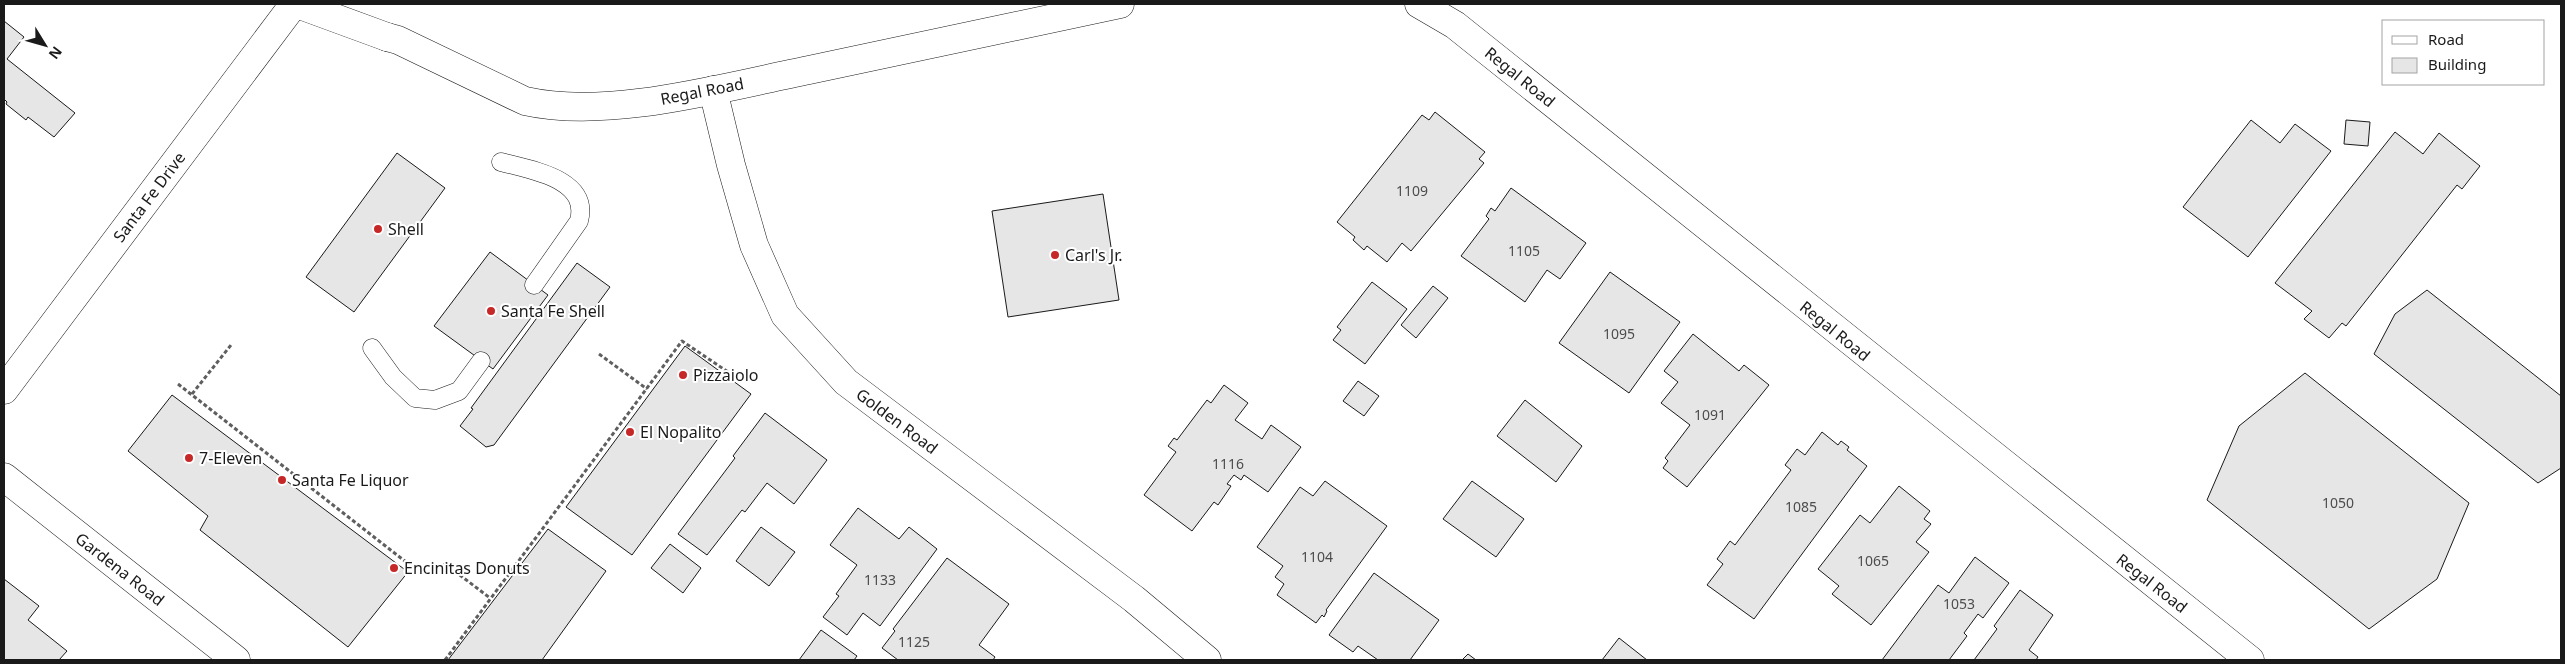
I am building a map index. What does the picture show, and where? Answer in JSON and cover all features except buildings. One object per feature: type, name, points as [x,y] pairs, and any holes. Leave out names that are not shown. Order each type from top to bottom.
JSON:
[{"type":"street","name":"Regal Road","points":[[296,4],[387,38],[398,40],[525,101],[547,106],[632,104],[714,90],[1120,4]]},
{"type":"street","name":"Santa Fe Drive","points":[[4,390],[296,4]]},
{"type":"street","name":"Regal Road","points":[[1419,4],[1455,25],[2250,660]]},
{"type":"street","name":"Golden Road","points":[[714,90],[731,165],[754,245],[785,315],[846,382],[1134,598],[1207,660]]},
{"type":"street","name":"Gardena Road","points":[[4,477],[236,660]]},
{"type":"lane","points":[[501,162],[549,175],[562,181],[576,197],[582,209],[579,221],[534,285]]},
{"type":"lane","points":[[372,348],[393,377],[415,398],[435,400],[459,391],[482,361]]},
{"type":"path","points":[[446,660],[490,598],[682,341],[737,378]]},
{"type":"path","points":[[192,394],[231,345]]},
{"type":"path","points":[[599,354],[647,389]]},
{"type":"path","points":[[178,384],[406,562]]},
{"type":"path","points":[[444,563],[490,598]]},
{"type":"place","name":"Shell","points":[[378,229]]},
{"type":"place","name":"Carl's Jr.","points":[[1055,255]]},
{"type":"place","name":"Santa Fe Shell","points":[[491,311]]},
{"type":"place","name":"Pizzaiolo","points":[[683,375]]},
{"type":"place","name":"El Nopalito","points":[[630,432]]},
{"type":"place","name":"7-Eleven","points":[[189,458]]},
{"type":"place","name":"Santa Fe Liquor","points":[[282,480]]},
{"type":"place","name":"Encinitas Donuts","points":[[394,568]]}]
